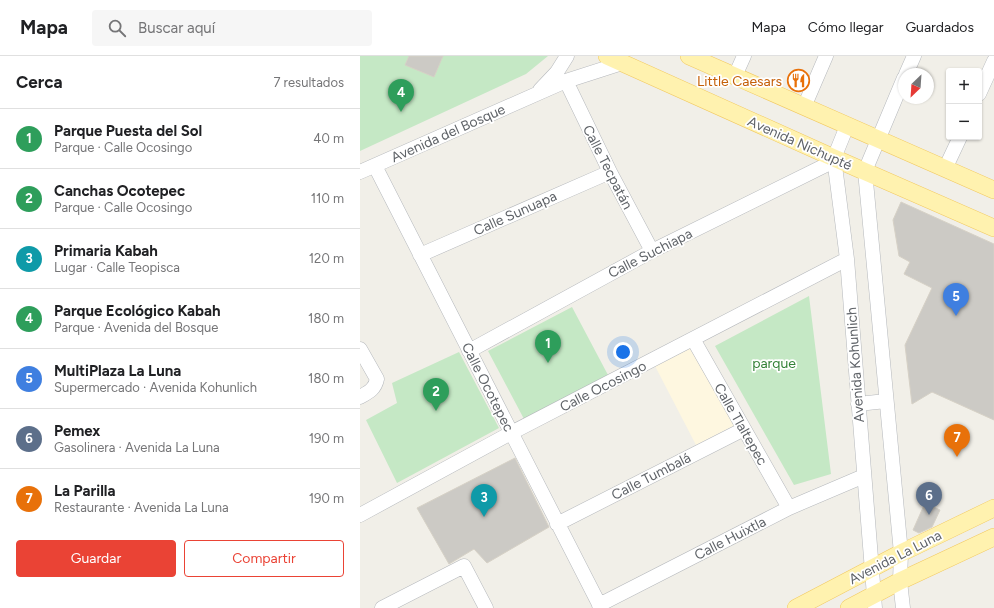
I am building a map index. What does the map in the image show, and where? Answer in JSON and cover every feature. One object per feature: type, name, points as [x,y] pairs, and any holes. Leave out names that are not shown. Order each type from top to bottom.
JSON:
[{"type":"main road","points":[[689,56],[994,190]]},
{"type":"main road","name":"Avenida Nichupté","points":[[615,59],[834,159],[865,171],[994,228]]},
{"type":"main road","name":"Avenida La Luna","points":[[796,608],[901,553],[994,508]]},
{"type":"main road","name":"Avenida La Luna","points":[[849,608],[875,601],[900,581],[994,537]]},
{"type":"street","name":"Avenida del Bosque","points":[[536,94],[557,72],[567,56]]},
{"type":"street","points":[[735,76],[744,56]]},
{"type":"street","points":[[804,107],[826,56]]},
{"type":"street","points":[[909,68],[914,56]]},
{"type":"street","name":"Avenida del Bosque","points":[[360,172],[615,59]]},
{"type":"street","points":[[982,87],[994,61]]},
{"type":"street","name":"Calle Tecpatán","points":[[566,81],[610,172],[652,251]]},
{"type":"street","name":"Avenida Kohunlich","points":[[898,92],[865,171],[901,553],[900,581],[903,608]]},
{"type":"street","name":"Avenida Kohunlich","points":[[847,126],[834,159],[847,259],[875,601]]},
{"type":"street","points":[[945,169],[959,140]]},
{"type":"street","name":"Calle Suchiapa","points":[[469,350],[652,251],[834,159]]},
{"type":"street","name":"Calle Ocotepec","points":[[375,166],[600,607]]},
{"type":"street","name":"Calle Sunuapa","points":[[420,255],[610,172]]},
{"type":"street","name":"Calle Ocosingo","points":[[360,515],[511,433],[847,259]]},
{"type":"street","name":"Calle Tlaltepec","points":[[693,339],[789,508]]},
{"type":"street","points":[[360,349],[377,379],[373,390],[360,397]]},
{"type":"street","points":[[858,404],[886,401]]},
{"type":"street","name":"Calle Tumbalá","points":[[557,524],[744,429]]},
{"type":"street","name":"Calle Huixtla","points":[[600,607],[789,508],[864,476]]},
{"type":"street","points":[[382,608],[464,566],[486,608]]},
{"type":"shaded area","points":[[693,347],[737,424],[696,445],[655,366]]},
{"type":"green space","points":[[360,56],[548,56],[526,74],[360,151]]},
{"type":"green space","name":"parque","points":[[809,296],[831,474],[794,485],[715,346]]},
{"type":"green space","points":[[572,307],[608,375],[524,419],[488,351]]},
{"type":"green space","points":[[459,352],[499,428],[397,483],[366,420],[397,403],[392,383]]},
{"type":"building","points":[[409,56],[443,56],[434,77],[405,65]]},
{"type":"building","points":[[901,202],[994,244],[994,420],[932,392],[912,404],[905,345],[932,288],[904,274],[910,262],[899,256],[893,220]]},
{"type":"building","points":[[515,458],[549,527],[487,563],[474,549],[449,564],[417,508]]},
{"type":"building","points":[[925,503],[940,510],[932,527],[919,533],[913,530]]},
{"type":"place","name":"Little Caesars","points":[[798,81]]},
{"type":"place","name":"Parque Ecológico Kabah","points":[[401,112]]},
{"type":"place","name":"MultiPlaza La Luna","points":[[956,316]]},
{"type":"place","name":"Parque Puesta del Sol","points":[[548,363]]},
{"type":"place","name":"Canchas Ocotepec","points":[[436,411]]},
{"type":"place","name":"La Parilla","points":[[957,457]]},
{"type":"place","name":"Pemex","points":[[929,515]]},
{"type":"place","name":"Primaria Kabah","points":[[484,517]]}]
